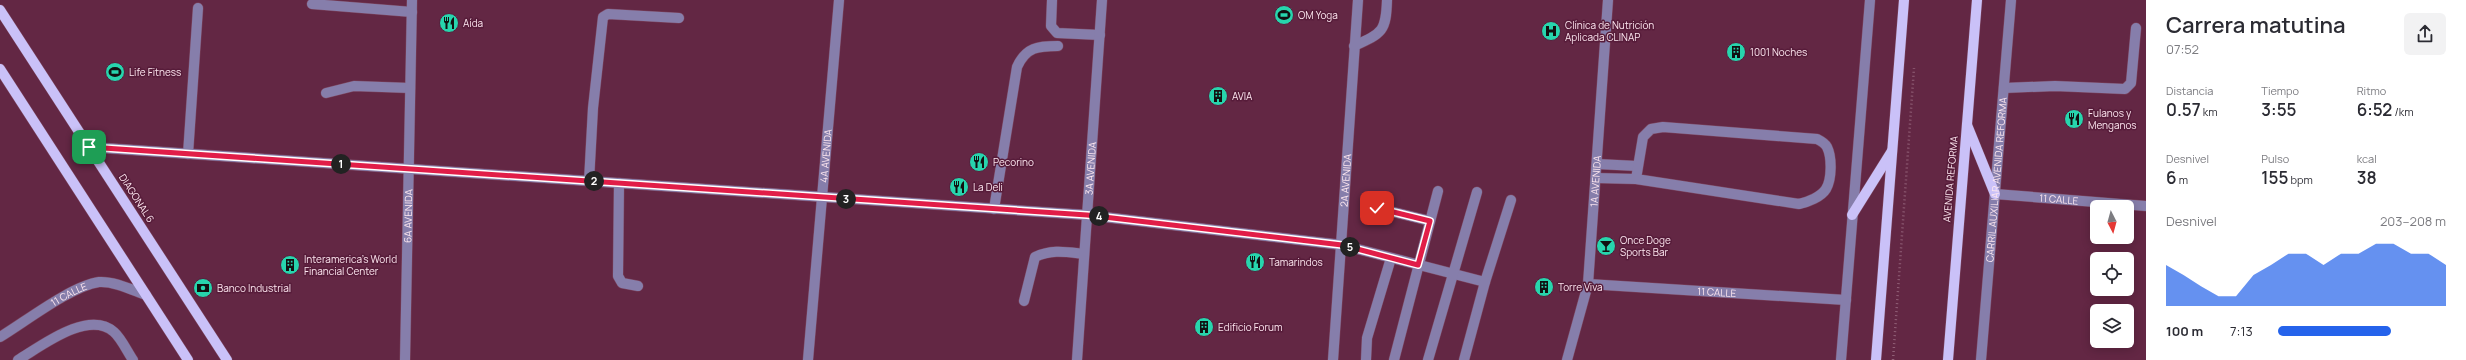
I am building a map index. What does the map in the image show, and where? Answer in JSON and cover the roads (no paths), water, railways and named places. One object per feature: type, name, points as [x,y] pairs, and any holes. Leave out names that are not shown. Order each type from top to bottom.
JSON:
[{"type":"main road","points":[[1876,360],[1904,0]]},
{"type":"main road","name":"AVENIDA REFORMA","points":[[1948,360],[1976,2]]},
{"type":"main road","name":"DIAGONAL 6","points":[[0,10],[227,360]]},
{"type":"main road","points":[[0,69],[188,360]]},
{"type":"main road","points":[[1967,123],[1995,194]]},
{"type":"main road","points":[[1852,215],[1893,150]]},
{"type":"street","name":"6A AVENIDA","points":[[405,360],[412,0]]},
{"type":"street","name":"4A AVENIDA","points":[[808,360],[839,0]]},
{"type":"street","points":[[1052,0],[1051,26],[1057,33],[1100,35]]},
{"type":"street","name":"3A AVENIDA","points":[[1077,360],[1102,0]]},
{"type":"street","name":"2A AVENIDA","points":[[1333,360],[1358,0]]},
{"type":"street","points":[[1354,46],[1381,31],[1386,23],[1387,0]]},
{"type":"street","name":"1A AVENIDA","points":[[1567,360],[1588,284],[1608,0]]},
{"type":"street","points":[[1841,360],[1870,0]]},
{"type":"street","name":"CARRIL AUXILIAR AVENIDA REFORMA","points":[[1981,360],[2011,0]]},
{"type":"street","points":[[312,4],[412,12]]},
{"type":"street","points":[[188,154],[198,8]]},
{"type":"street","points":[[589,181],[593,108],[602,17],[608,14],[679,18]]},
{"type":"street","points":[[2004,88],[2055,86],[2125,89],[2131,83],[2136,28]]},
{"type":"street","points":[[994,208],[1017,67],[1022,56],[1031,49],[1058,46]]},
{"type":"street","points":[[326,93],[354,86],[410,88]]},
{"type":"street","points":[[1596,178],[1636,179],[1799,204],[1809,202],[1826,190],[1830,174],[1830,157],[1826,145],[1818,139],[1664,127],[1651,129],[1643,137],[1636,179]]},
{"type":"street","points":[[89,147],[1087,215],[1342,245],[1485,282]]},
{"type":"street","points":[[1597,164],[1637,166]]},
{"type":"street","points":[[620,183],[618,276],[622,283],[638,286]]},
{"type":"street","points":[[1394,360],[1438,191]]},
{"type":"street","points":[[1428,360],[1476,192]]},
{"type":"street","name":"11 CALLE","points":[[1995,194],[2146,206]]},
{"type":"street","points":[[1464,360],[1485,282],[1511,200]]},
{"type":"street","points":[[1377,208],[1430,221]]},
{"type":"street","points":[[1024,301],[1035,257],[1046,251],[1057,250],[1084,254]]},
{"type":"street","points":[[1366,360],[1367,338],[1391,258]]},
{"type":"street","name":"11 CALLE","points":[[0,337],[80,288],[100,282],[120,286],[146,295]]},
{"type":"street","name":"11 CALLE","points":[[1588,284],[1846,300]]},
{"type":"street","points":[[18,360],[69,330],[87,325],[96,325],[114,331],[133,360]]},
{"type":"place","name":"OM Yoga","points":[[1284,15]]},
{"type":"place","name":"Aída","points":[[449,23]]},
{"type":"place","name":"Clínica de Nutrición Aplicada CLINAP","points":[[1551,31]]},
{"type":"place","name":"1001 Noches","points":[[1736,52]]},
{"type":"place","name":"Life Fitness","points":[[115,72]]},
{"type":"place","name":"AVIA","points":[[1218,96]]},
{"type":"place","name":"Fulanos y Menganos","points":[[2074,119]]},
{"type":"place","name":"Pecorino","points":[[979,162]]},
{"type":"place","name":"La Deli","points":[[959,187]]},
{"type":"place","name":"Once Doge Sports Bar","points":[[1606,246]]},
{"type":"place","name":"Tamarindos","points":[[1255,262]]},
{"type":"place","name":"Interamerica's World Financial Center","points":[[290,265]]},
{"type":"place","name":"Torre Viva","points":[[1544,287]]},
{"type":"place","name":"Banco Industrial","points":[[203,288]]},
{"type":"place","name":"Edificio Forum","points":[[1204,327]]}]
